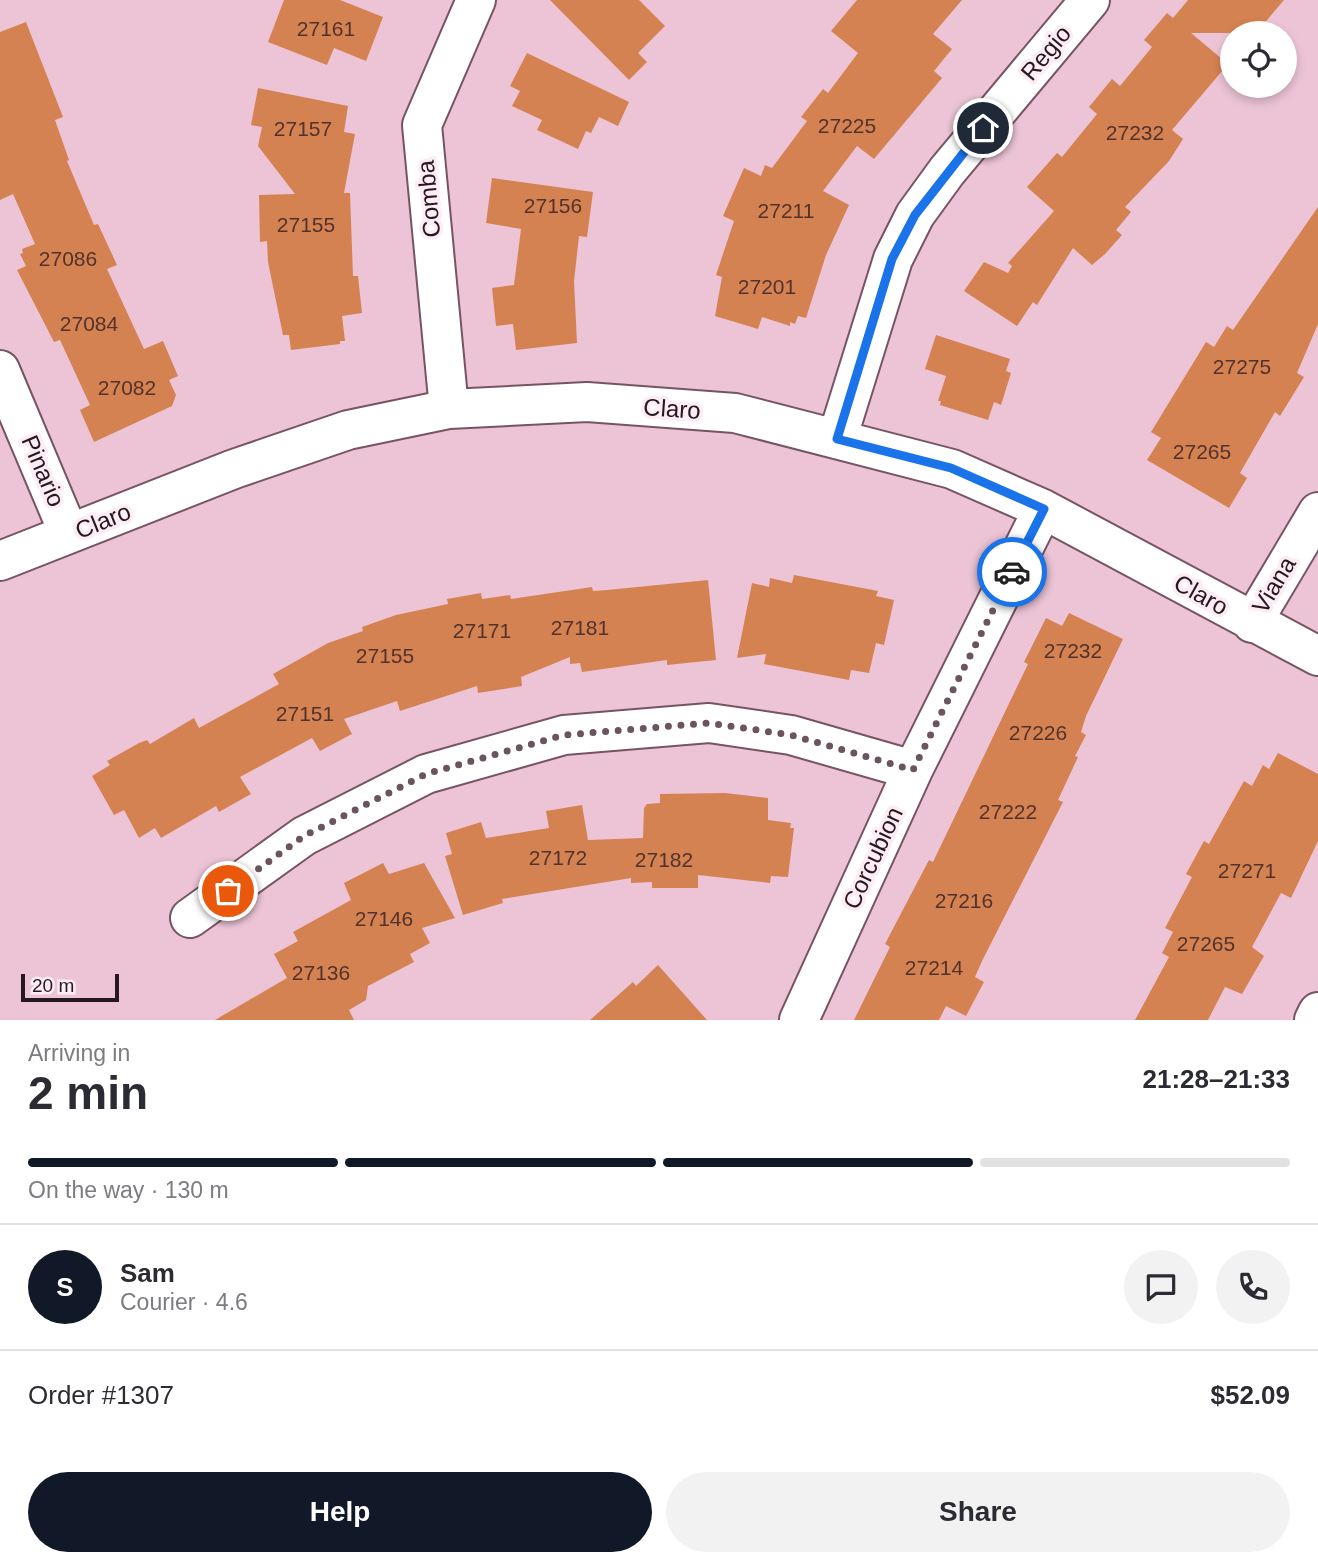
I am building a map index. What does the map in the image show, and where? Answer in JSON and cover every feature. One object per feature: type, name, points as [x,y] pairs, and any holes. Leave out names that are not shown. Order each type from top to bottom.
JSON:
[{"type":"street","name":"Comba","points":[[449,409],[422,125],[476,0]]},
{"type":"street","name":"Regio","points":[[837,439],[892,259],[915,215],[947,171],[1090,0]]},
{"type":"street","name":"Pinario","points":[[0,370],[69,534]]},
{"type":"street","name":"Claro","points":[[0,561],[234,469],[348,430],[449,409],[587,402],[722,412],[951,468],[1044,509],[1252,623],[1318,656]]},
{"type":"street","name":"Corcubion","points":[[799,1020],[913,770],[1044,509]]},
{"type":"street","name":"Viana","points":[[1252,623],[1318,512]]},
{"type":"street","points":[[190,918],[304,836],[426,774],[564,735],[709,723],[791,735],[913,770]]},
{"type":"street","points":[[1314,1020],[1318,1012]]},
{"type":"building","points":[[284,0],[340,0],[383,17],[366,61],[334,48],[327,65],[268,42]]},
{"type":"building","points":[[550,0],[639,0],[665,26],[638,53],[647,62],[629,80]]},
{"type":"building","points":[[857,0],[962,0],[933,34],[952,49],[934,71],[942,78],[874,159],[857,146],[823,191],[849,205],[826,255],[806,318],[798,316],[795,324],[790,322],[790,326],[762,317],[758,329],[715,316],[722,277],[716,275],[734,221],[723,216],[744,168],[761,176],[765,165],[772,168],[807,121],[801,117],[823,89],[828,93],[858,53],[831,31]]},
{"type":"building","points":[[1188,0],[1284,0],[1266,21],[1220,21],[1220,33],[1191,33],[1220,57],[1220,73],[1172,130],[1183,139],[1169,161],[1125,207],[1131,212],[1116,230],[1122,235],[1092,265],[1073,248],[1037,305],[1033,302],[1017,326],[964,291],[984,262],[1008,273],[1012,266],[1008,263],[1054,211],[1027,187],[1057,153],[1062,157],[1097,114],[1089,107],[1112,79],[1120,86],[1152,47],[1144,40],[1167,13],[1173,18]]},
{"type":"building","points":[[26,22],[63,117],[55,120],[69,160],[67,161],[94,225],[98,224],[117,265],[107,269],[144,349],[163,341],[178,376],[169,380],[176,395],[172,406],[94,442],[80,410],[90,405],[60,340],[54,342],[17,270],[26,266],[20,254],[23,253],[22,249],[35,244],[13,194],[0,200],[0,32]]},
{"type":"building","points":[[527,53],[629,102],[618,126],[599,117],[591,133],[586,131],[578,149],[537,130],[542,120],[512,106],[520,91],[510,86]]},
{"type":"building","points":[[258,88],[348,106],[344,132],[355,134],[344,193],[350,193],[353,276],[358,276],[362,313],[342,316],[345,341],[340,341],[340,344],[291,350],[289,335],[283,335],[268,262],[267,241],[260,242],[259,195],[295,194],[258,146],[262,127],[251,125]]},
{"type":"building","points":[[492,178],[593,192],[587,237],[579,236],[574,281],[577,343],[516,350],[513,324],[496,326],[492,288],[514,285],[521,229],[486,223]]},
{"type":"building","points":[[1318,207],[1318,324],[1297,373],[1304,377],[1280,416],[1275,412],[1240,473],[1247,478],[1229,508],[1147,460],[1161,438],[1151,432],[1206,342],[1214,347],[1227,326],[1233,330]]},
{"type":"building","points":[[936,335],[1010,359],[1006,371],[1011,373],[1001,405],[994,402],[988,420],[940,405],[941,401],[938,401],[946,376],[925,369]]},
{"type":"building","points":[[794,575],[878,591],[876,596],[894,600],[884,645],[876,643],[869,673],[851,670],[849,680],[764,664],[766,654],[737,658],[752,583],[769,587],[770,578],[792,583]]},
{"type":"building","points":[[708,580],[716,660],[667,665],[667,660],[582,672],[580,663],[570,664],[570,657],[521,677],[522,686],[478,693],[477,686],[400,711],[397,701],[344,719],[352,734],[320,751],[312,738],[240,777],[251,794],[219,812],[216,806],[161,838],[155,828],[139,838],[124,810],[114,815],[92,776],[110,765],[107,761],[139,743],[147,740],[150,744],[194,718],[199,728],[279,684],[273,674],[328,643],[363,631],[362,627],[396,615],[448,604],[447,599],[481,593],[482,599],[510,595],[511,599],[592,587],[593,591]]},
{"type":"building","points":[[1069,613],[1123,639],[1086,716],[1081,732],[1086,735],[1058,800],[1063,802],[975,977],[984,982],[966,1016],[946,1006],[939,1020],[854,1020],[890,947],[885,944],[929,860],[933,862],[1028,664],[1024,662],[1046,618],[1062,626]]},
{"type":"building","points":[[1278,753],[1318,774],[1318,841],[1291,898],[1281,893],[1252,947],[1264,956],[1242,994],[1225,987],[1208,1020],[1135,1020],[1169,957],[1162,953],[1173,932],[1165,928],[1192,877],[1186,874],[1204,841],[1209,844],[1244,781],[1252,786],[1263,765],[1269,769]]},
{"type":"building","points":[[725,793],[768,798],[768,820],[791,823],[790,828],[794,828],[788,877],[771,876],[770,883],[698,875],[698,888],[652,888],[652,882],[631,883],[631,878],[502,899],[503,903],[463,915],[445,856],[452,854],[446,833],[481,822],[486,838],[549,828],[546,811],[582,805],[588,840],[643,838],[644,808],[647,804],[660,803],[660,794]]},
{"type":"building","points":[[383,863],[389,874],[424,863],[455,918],[422,928],[430,943],[410,954],[414,962],[368,986],[366,1000],[349,1010],[354,1020],[215,1020],[287,978],[274,954],[298,941],[293,932],[351,900],[344,883]]},
{"type":"building","points":[[658,965],[707,1020],[590,1020],[633,982],[636,986]]},
{"type":"way so far","points":[[228,891],[304,836],[426,774],[564,735],[709,723],[791,735],[913,770],[1012,572]]},
{"type":"route","points":[[983,128],[915,215],[892,259],[837,439],[951,468],[1044,509],[1012,572]]}]
